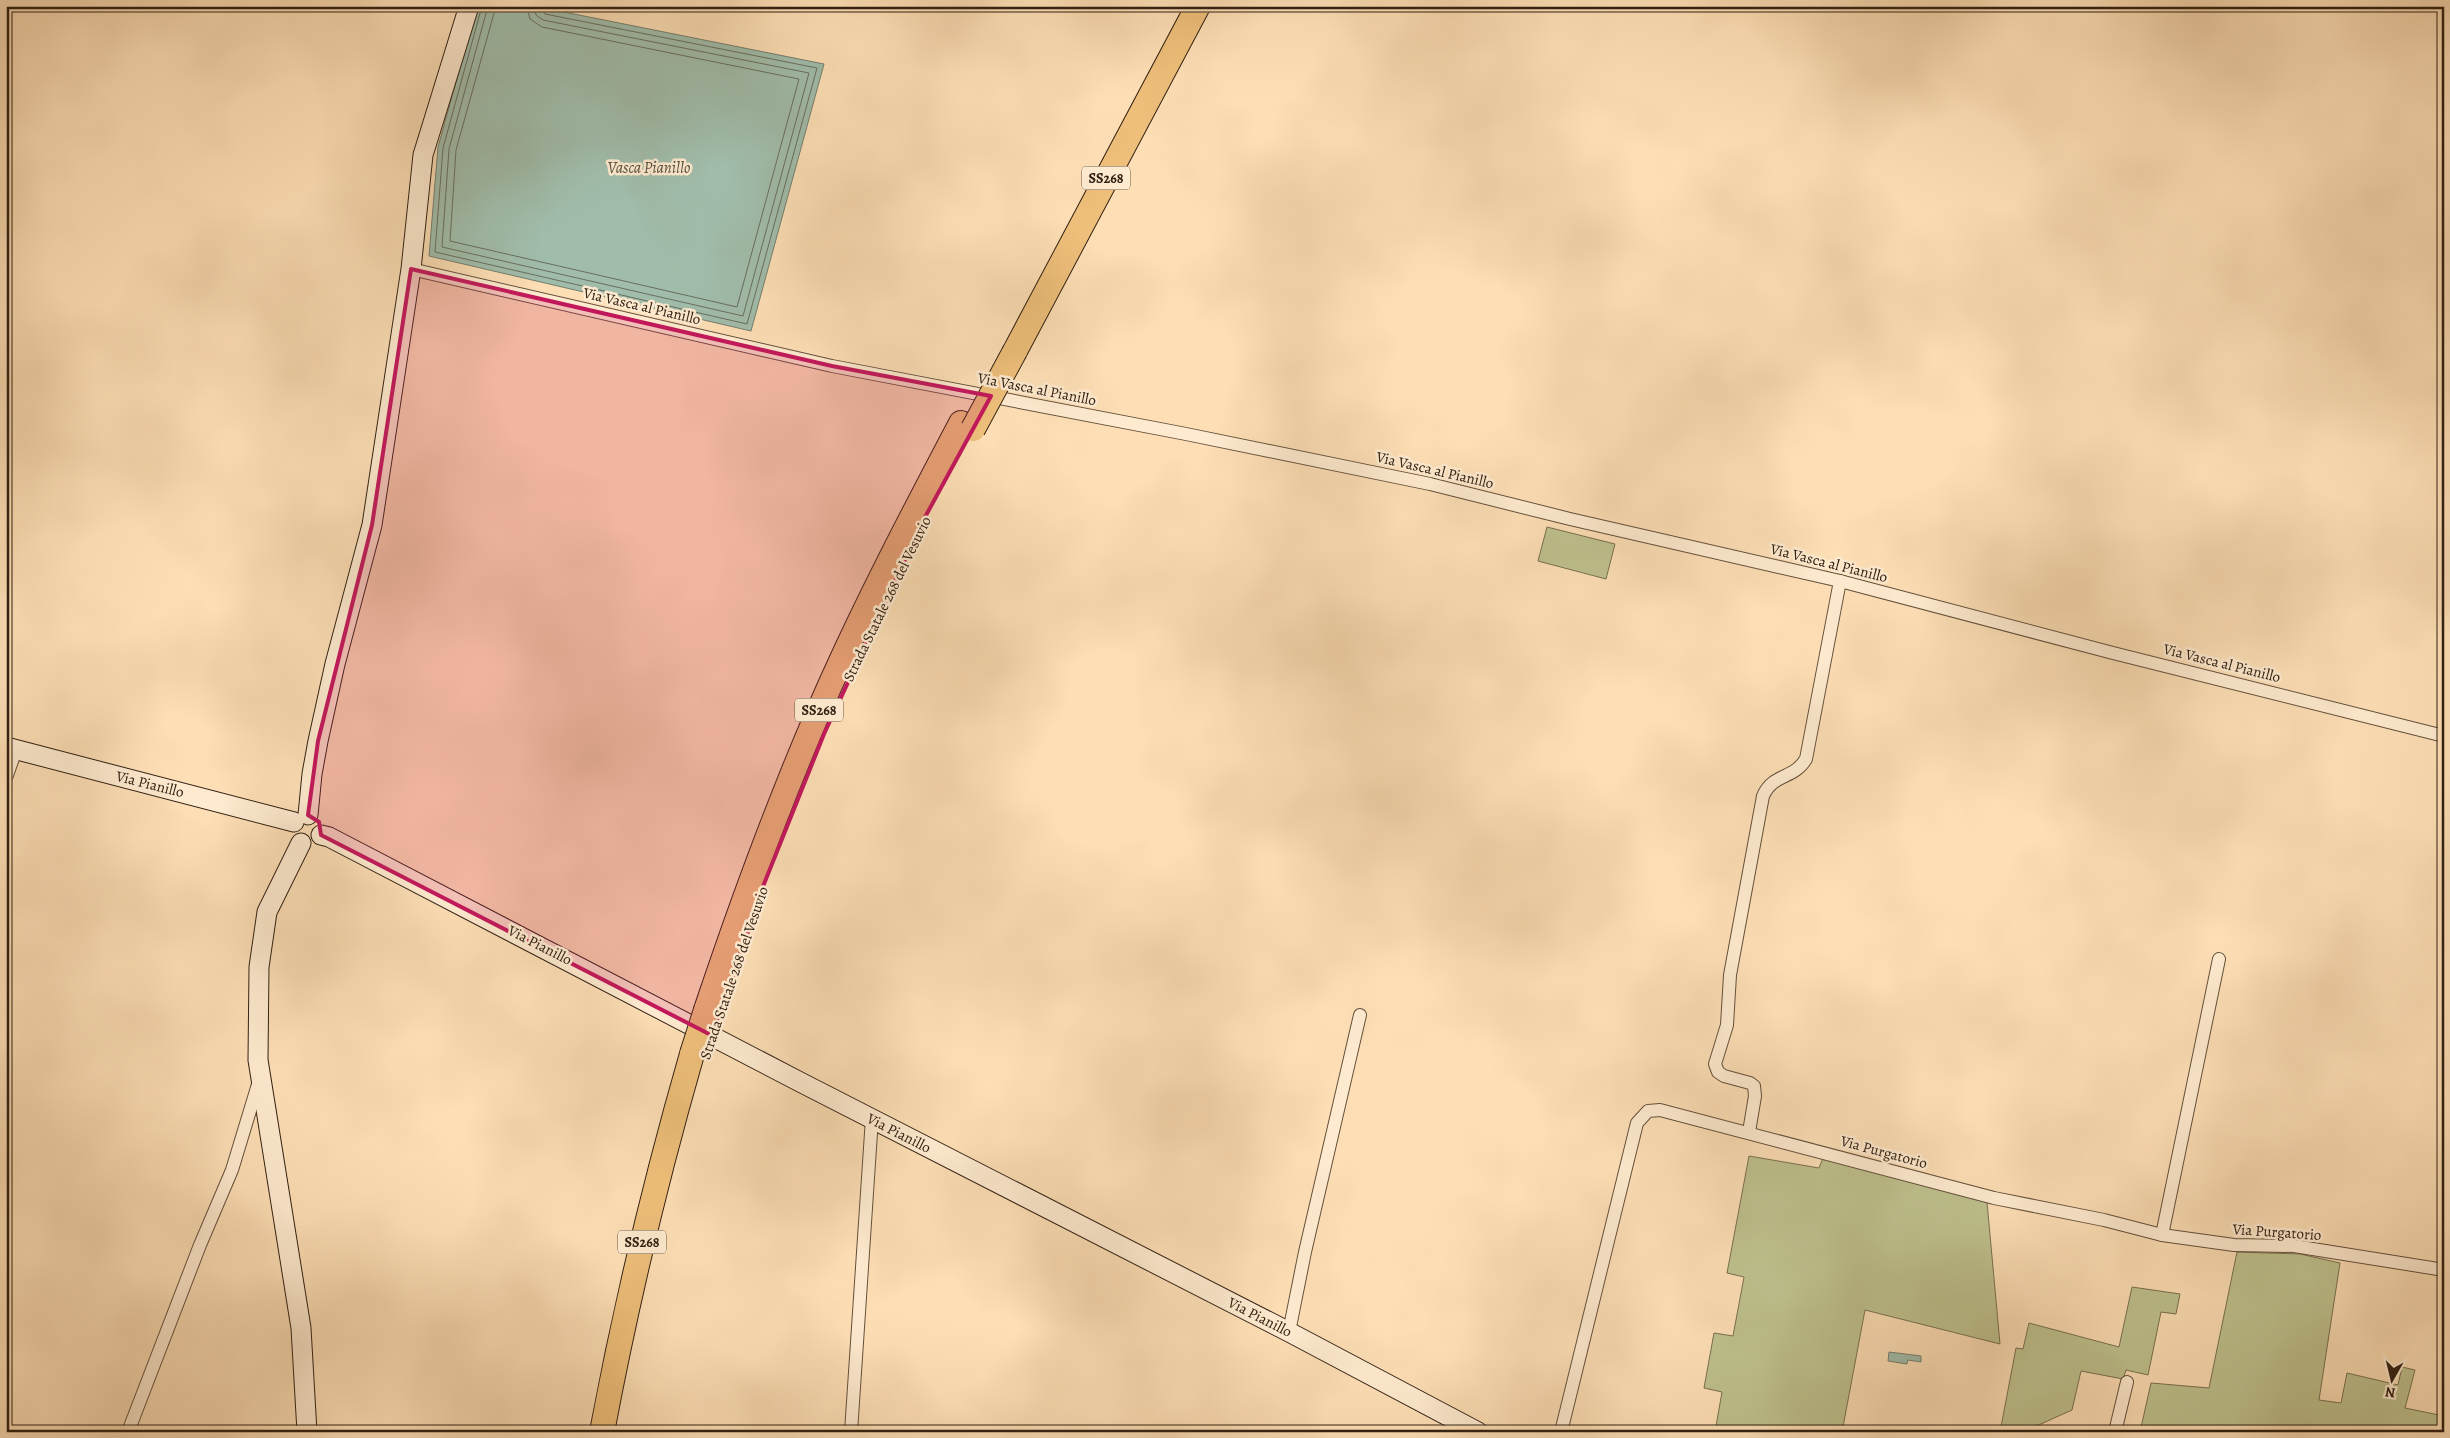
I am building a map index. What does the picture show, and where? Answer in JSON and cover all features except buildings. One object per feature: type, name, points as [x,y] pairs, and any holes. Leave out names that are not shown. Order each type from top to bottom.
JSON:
[{"type":"highway","name":"Strada Statale 268 del Vesuvio","points":[[1009,348],[1183,6]]},
{"type":"highway","name":"Strada Statale 268 del Vesuvio","points":[[602,1432],[633,1278],[655,1185],[713,1013],[751,879],[811,728],[876,587],[967,426],[1198,6]]},
{"type":"highway","name":"Strada Statale 268 del Vesuvio","points":[[616,1432],[646,1282],[699,1057]]},
{"type":"street","points":[[301,819],[319,822],[321,835],[315,842],[301,843],[293,836],[301,819],[335,664],[372,525],[411,269],[423,155],[469,6]]},
{"type":"street","name":"Via Vasca al Pianillo","points":[[411,269],[832,366],[1186,434],[1430,484],[1570,519],[1840,581],[2113,653],[2444,736]]},
{"type":"street","points":[[1749,1132],[1755,1096],[1754,1086],[1750,1083],[1724,1076],[1718,1072],[1715,1064],[1727,1025],[1730,975],[1763,796],[1772,782],[1800,768],[1806,759],[1840,581]]},
{"type":"street","points":[[6,778],[11,748]]},
{"type":"street","name":"Via Pianillo","points":[[11,748],[301,819]]},
{"type":"street","name":"Via Pianillo","points":[[321,835],[329,837],[573,962],[1289,1332],[1478,1432]]},
{"type":"street","points":[[301,843],[267,912],[259,967],[257,1014],[260,1077],[301,1328],[307,1432]]},
{"type":"street","points":[[2162,1235],[2219,959]]},
{"type":"street","points":[[1289,1332],[1305,1252],[1360,1016]]},
{"type":"street","points":[[128,1432],[200,1245],[232,1170],[260,1077]]},
{"type":"street","name":"Via Purgatorio","points":[[1562,1432],[1637,1123],[1648,1111],[1660,1110],[1994,1198],[2104,1220],[2162,1235],[2234,1245],[2294,1246],[2444,1270]]},
{"type":"street","points":[[851,1432],[872,1118]]},
{"type":"street","points":[[2115,1432],[2127,1382]]},
{"type":"highlighted area","points":[[411,269],[832,366],[991,396],[924,519],[824,734],[764,884],[713,1036],[321,835],[319,822],[308,815],[318,741],[372,525]]},
{"type":"green space","points":[[1547,527],[1615,544],[1606,579],[1538,561]]},
{"type":"green space","points":[[1749,1156],[1819,1168],[1823,1158],[1987,1202],[2000,1344],[1865,1310],[1842,1432],[1715,1432],[1722,1392],[1704,1388],[1714,1333],[1733,1336],[1744,1277],[1727,1273]]},
{"type":"green space","points":[[2237,1252],[2300,1254],[2340,1263],[2319,1400],[2341,1403],[2347,1373],[2398,1385],[2402,1367],[2415,1370],[2405,1408],[2444,1416],[2441,1432],[2140,1432],[2151,1383],[2209,1388]]},
{"type":"green space","points":[[2132,1287],[2180,1294],[2176,1314],[2161,1312],[2148,1375],[2126,1370],[2123,1379],[2081,1371],[2072,1410],[2023,1432],[2000,1432],[2016,1348],[2023,1349],[2029,1323],[2119,1347]]},
{"type":"water","name":"Vasca Pianillo","points":[[477,6],[534,6],[824,64],[751,331],[429,256],[438,147]]},
{"type":"water","points":[[1889,1352],[1921,1356],[1921,1362],[1908,1360],[1907,1364],[1888,1361]]}]
